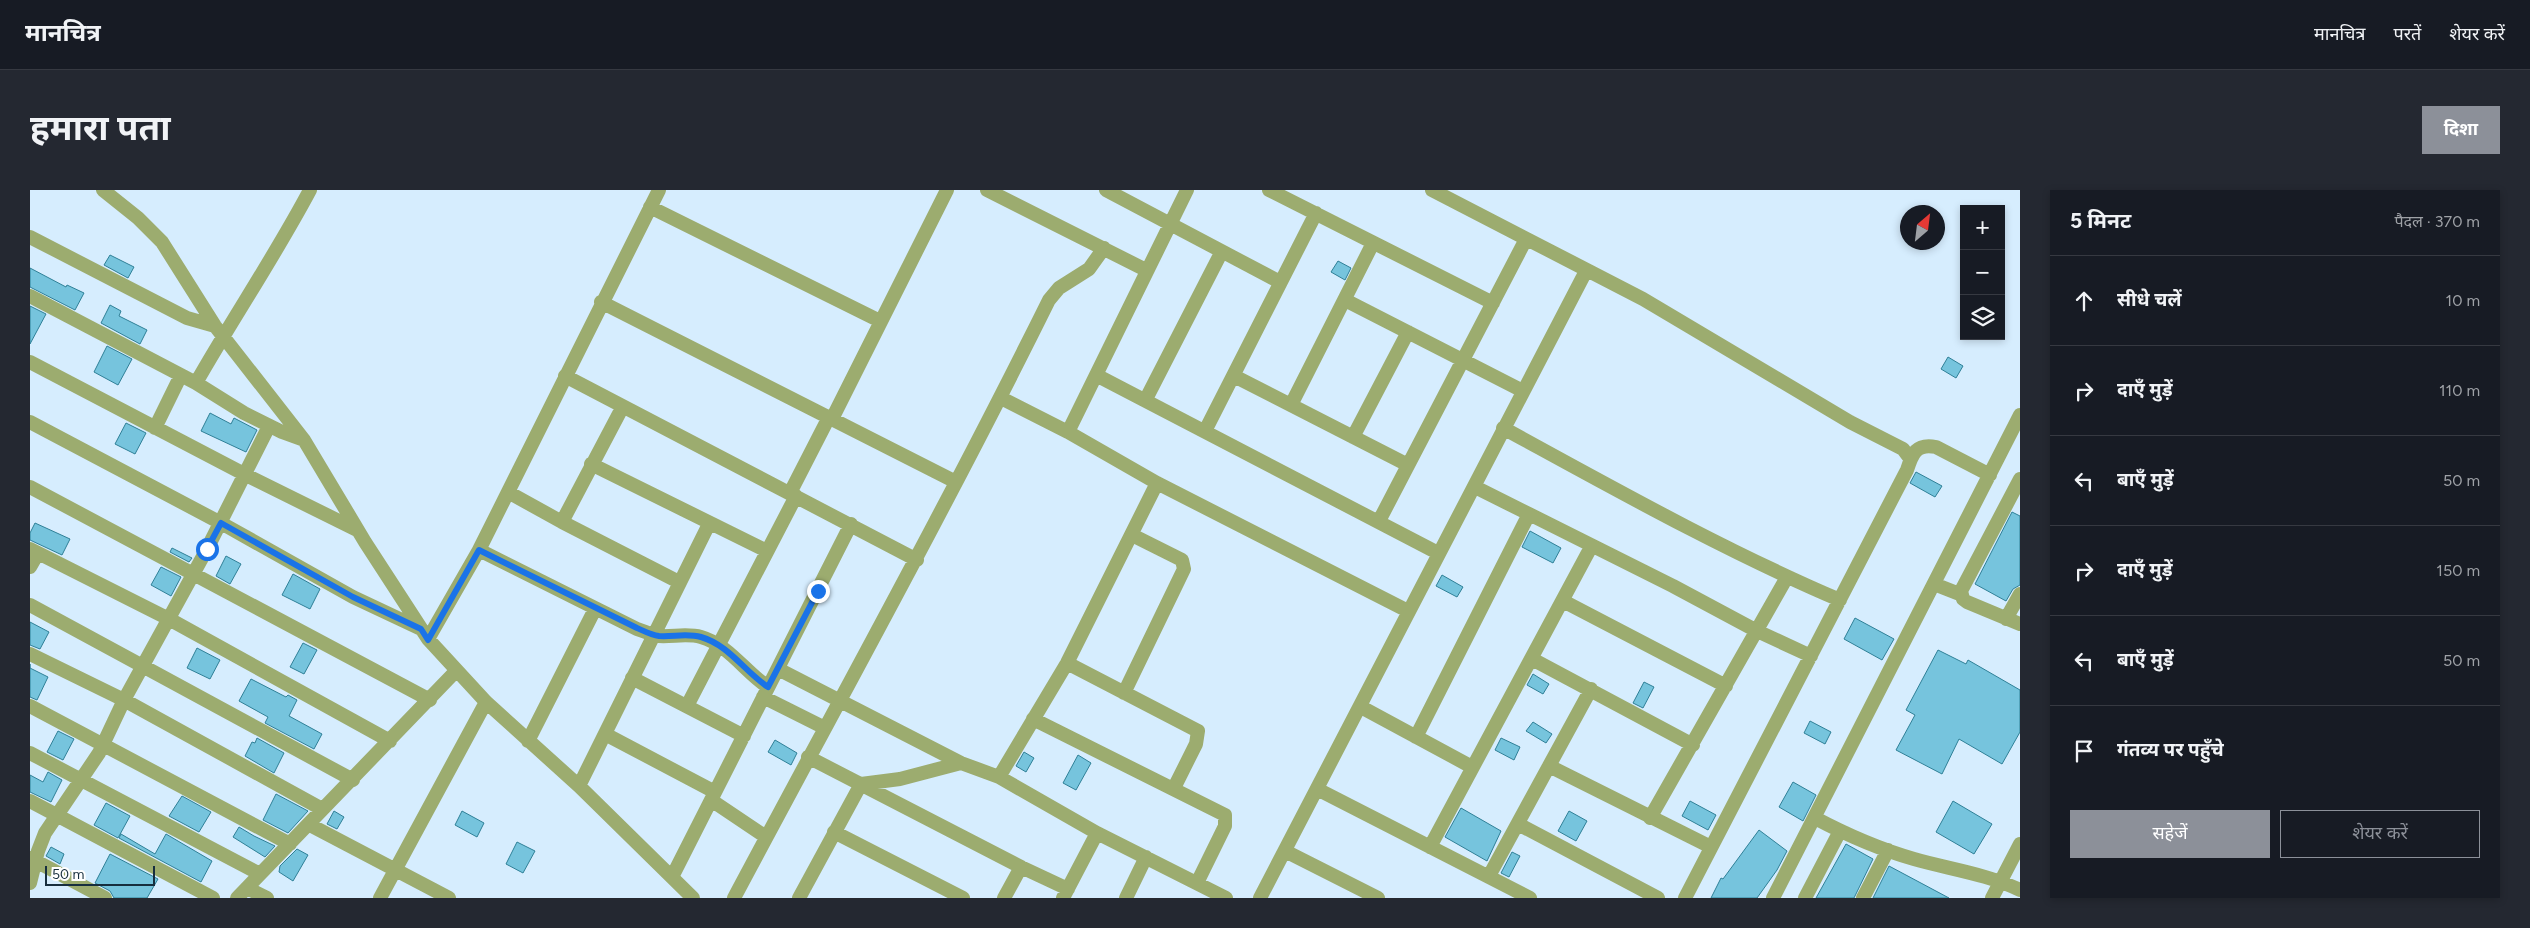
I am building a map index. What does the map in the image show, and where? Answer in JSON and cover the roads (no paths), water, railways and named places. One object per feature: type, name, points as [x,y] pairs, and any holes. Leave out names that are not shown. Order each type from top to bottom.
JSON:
[{"type":"street","points":[[103,190],[138,218],[162,242],[218,331],[304,440],[424,634],[486,702],[579,786],[672,877],[679,893],[693,898]]},
{"type":"street","points":[[424,634],[479,550],[601,302],[659,190]]},
{"type":"street","points":[[687,706],[767,551],[830,418],[947,190]]},
{"type":"street","points":[[986,190],[1146,270]]},
{"type":"street","points":[[1106,190],[1280,282]]},
{"type":"street","points":[[1068,432],[1187,190]]},
{"type":"street","points":[[1269,190],[1493,303]]},
{"type":"street","points":[[1432,190],[1684,322],[1850,422],[1903,450],[1909,457]]},
{"type":"street","points":[[196,383],[218,331],[265,271],[307,191]]},
{"type":"street","points":[[650,207],[880,321]]},
{"type":"street","points":[[1205,431],[1316,213]]},
{"type":"street","points":[[30,237],[187,318],[218,331]]},
{"type":"street","points":[[1379,521],[1526,239]]},
{"type":"street","points":[[1291,405],[1373,243]]},
{"type":"street","points":[[734,898],[808,757],[842,700],[917,560],[1001,398],[1049,300],[1059,288],[1089,269],[1104,248]]},
{"type":"street","points":[[1146,400],[1221,252]]},
{"type":"street","points":[[1260,898],[1586,271]]},
{"type":"street","points":[[30,296],[196,383],[225,403],[269,426],[304,440]]},
{"type":"street","points":[[1344,300],[1523,391]]},
{"type":"street","points":[[601,302],[956,482]]},
{"type":"street","points":[[1353,437],[1408,332]]},
{"type":"street","points":[[30,362],[246,475],[358,530]]},
{"type":"street","points":[[155,428],[181,375]]},
{"type":"street","points":[[1096,375],[1438,553]]},
{"type":"street","points":[[565,376],[622,408],[793,494],[917,560]]},
{"type":"street","points":[[1234,376],[1408,465]]},
{"type":"street","points":[[1001,398],[1068,432],[1157,483],[1408,611]]},
{"type":"street","points":[[562,522],[622,408]]},
{"type":"street","points":[[1773,898],[2020,415]]},
{"type":"street","points":[[30,422],[221,523],[353,597],[424,634]]},
{"type":"street","points":[[30,883],[33,860],[45,833],[103,745],[124,700],[170,619],[246,475],[269,426]]},
{"type":"street","points":[[1504,428],[1603,483],[1787,577],[1840,600]]},
{"type":"street","points":[[1685,898],[1907,470],[1909,457],[1922,448],[1936,447],[1990,475]]},
{"type":"street","points":[[591,464],[767,551]]},
{"type":"street","points":[[1962,595],[1963,585],[2020,479]]},
{"type":"street","points":[[999,777],[1067,663],[1157,483]]},
{"type":"street","points":[[30,487],[430,700]]},
{"type":"street","points":[[1475,487],[1591,547],[1673,586],[1757,631],[1811,656]]},
{"type":"street","points":[[508,492],[679,582]]},
{"type":"street","points":[[1416,737],[1528,514]]},
{"type":"street","points":[[579,786],[709,524]]},
{"type":"street","points":[[672,877],[851,524]]},
{"type":"street","points":[[1124,693],[1184,569],[1182,560],[1132,535]]},
{"type":"street","points":[[1430,847],[1591,547]]},
{"type":"street","points":[[479,550],[595,609],[653,635],[689,635],[719,645],[732,655],[766,692],[825,728]]},
{"type":"street","points":[[30,567],[34,551],[170,619],[390,741]]},
{"type":"street","points":[[1650,818],[1787,577]]},
{"type":"street","points":[[1934,584],[1962,595],[1967,602],[2020,624]]},
{"type":"street","points":[[2006,619],[2020,594]]},
{"type":"street","points":[[1563,601],[1726,686]]},
{"type":"street","points":[[30,605],[353,780]]},
{"type":"street","points":[[528,740],[595,609]]},
{"type":"street","points":[[30,654],[124,700],[322,808]]},
{"type":"street","points":[[1532,659],[1693,745]]},
{"type":"street","points":[[1067,663],[1198,731],[1196,744],[1174,788]]},
{"type":"street","points":[[778,669],[842,700],[961,763],[999,777],[1097,833],[1226,898]]},
{"type":"street","points":[[242,893],[310,825],[322,808],[353,780],[456,671]]},
{"type":"street","points":[[632,678],[744,736]]},
{"type":"street","points":[[1489,876],[1591,689]]},
{"type":"street","points":[[380,898],[397,870],[486,702]]},
{"type":"street","points":[[30,706],[290,844]]},
{"type":"street","points":[[1360,707],[1472,767]]},
{"type":"street","points":[[1033,719],[1221,812],[1226,817],[1197,883]]},
{"type":"street","points":[[605,734],[713,796],[766,837]]},
{"type":"street","points":[[30,753],[260,874]]},
{"type":"street","points":[[808,757],[1021,867],[1066,893],[1097,833]]},
{"type":"street","points":[[861,784],[900,779],[961,763]]},
{"type":"street","points":[[1549,766],[1711,847]]},
{"type":"street","points":[[799,898],[861,784]]},
{"type":"street","points":[[1318,789],[1530,898]]},
{"type":"street","points":[[30,801],[213,898]]},
{"type":"street","points":[[1815,818],[1840,831],[1888,850],[2001,881],[2020,890]]},
{"type":"street","points":[[1518,824],[1658,898]]},
{"type":"street","points":[[310,825],[450,898]]},
{"type":"street","points":[[1806,898],[1840,831]]},
{"type":"street","points":[[834,832],[944,894],[963,898]]},
{"type":"street","points":[[1992,898],[2020,844]]},
{"type":"street","points":[[1863,898],[1888,850]]},
{"type":"street","points":[[1285,851],[1378,898]]},
{"type":"street","points":[[1126,898],[1146,857]]},
{"type":"street","points":[[33,860],[105,898]]},
{"type":"street","points":[[1004,898],[1021,867]]},
{"type":"street","points":[[242,893],[267,898]]}]
